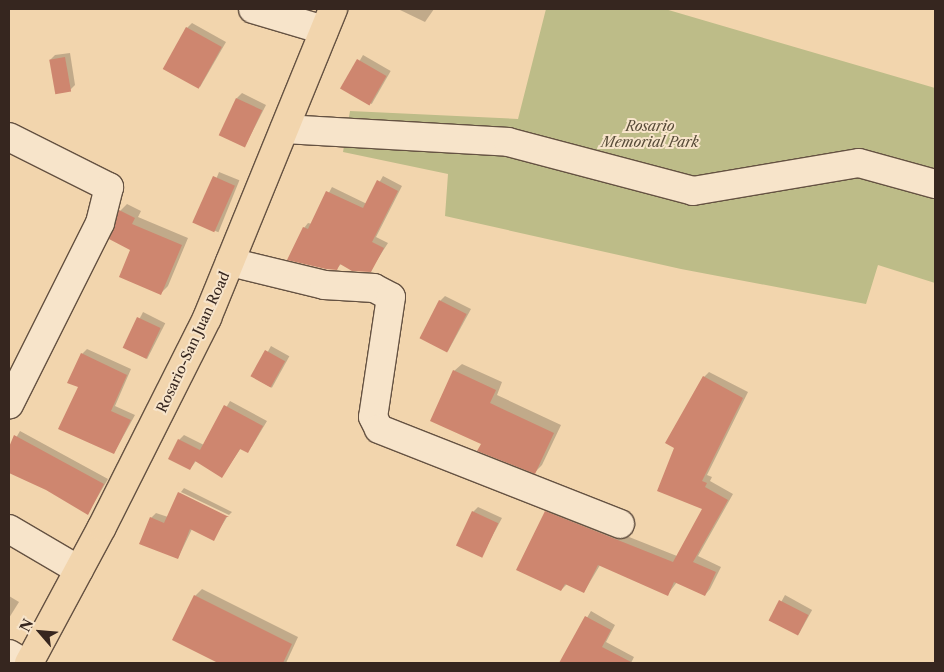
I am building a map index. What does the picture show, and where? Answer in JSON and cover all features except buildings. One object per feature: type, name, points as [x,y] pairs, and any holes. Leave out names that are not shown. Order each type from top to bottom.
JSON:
[{"type":"main road","name":"Rosario-San Juan Road","points":[[29,663],[79,570],[207,318],[329,20]]},
{"type":"street","points":[[253,9],[329,20]]},
{"type":"street","points":[[285,129],[508,142],[693,191],[859,163],[935,184]]},
{"type":"street","points":[[9,138],[109,187],[100,223],[9,405]]},
{"type":"street","points":[[230,262],[324,286],[374,288],[391,296],[373,417],[380,429],[620,524]]},
{"type":"street","points":[[9,529],[79,570]]},
{"type":"street","points":[[9,654],[24,663]]},
{"type":"green space","name":"Rosario Memorial Park","points":[[546,9],[665,9],[935,88],[935,283],[878,265],[866,304],[681,269],[445,216],[448,174],[343,152],[350,111],[518,119]]}]
